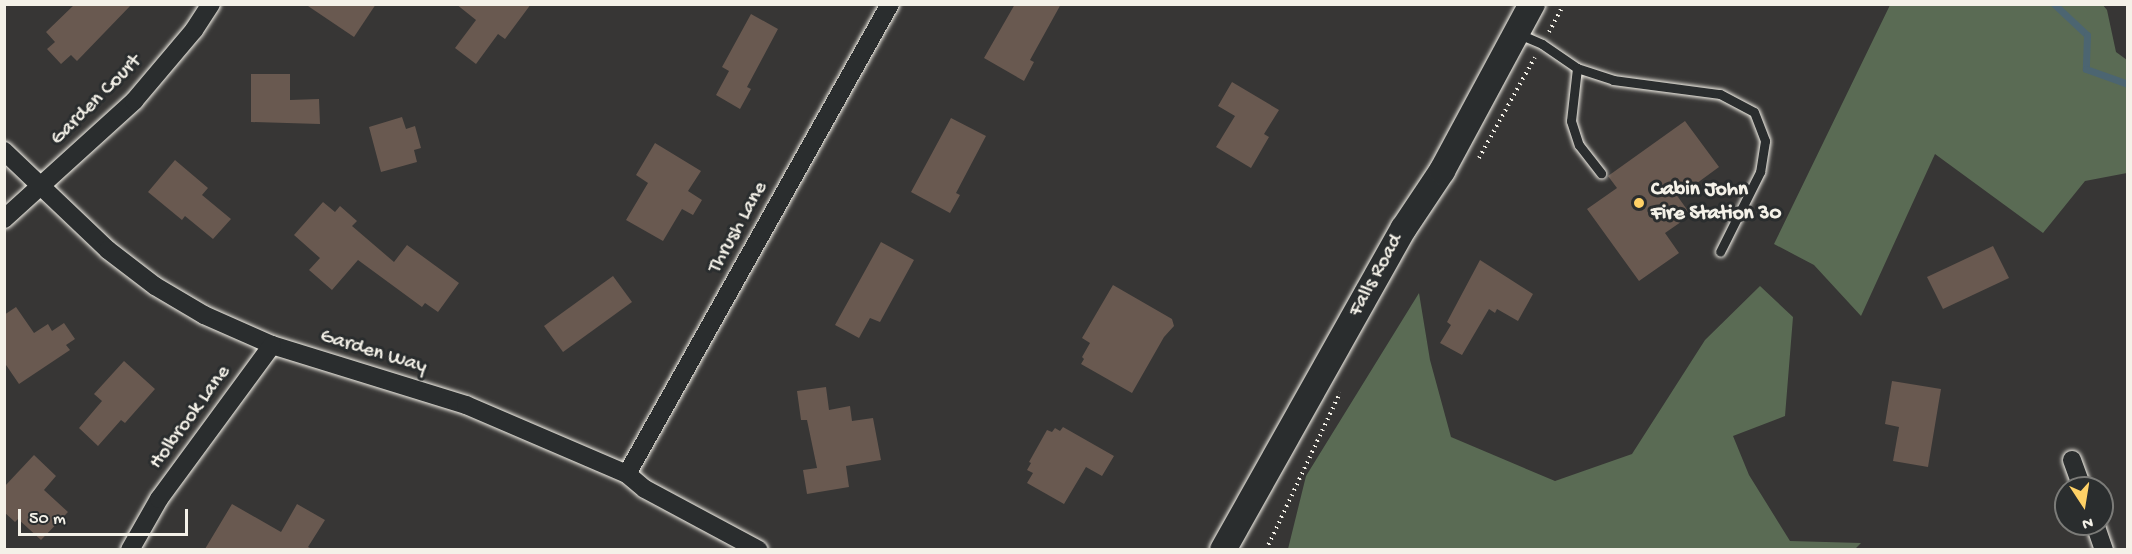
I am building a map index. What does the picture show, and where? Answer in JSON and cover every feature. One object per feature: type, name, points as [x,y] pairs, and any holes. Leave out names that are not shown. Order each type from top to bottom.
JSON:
[{"type":"main road","name":"Falls Road","points":[[1223,549],[1404,228],[1442,171],[1532,4]]},
{"type":"street","name":"Garden Court","points":[[4,219],[134,100],[194,30],[211,4]]},
{"type":"street","name":"Thrush Lane","points":[[627,474],[890,4]]},
{"type":"street","name":"Garden Way","points":[[4,152],[108,249],[155,286],[204,315],[272,345],[466,405],[627,474],[645,489],[759,549]]},
{"type":"street","name":"Holbrook Lane","points":[[130,549],[159,499],[272,345]]},
{"type":"street","points":[[2072,460],[2078,476]]},
{"type":"lane","points":[[1517,33],[1542,44],[1577,68],[1613,80],[1720,94],[1754,112],[1765,141],[1760,172],[1720,252]]},
{"type":"lane","points":[[1577,68],[1571,121],[1579,146],[1601,173]]},
{"type":"path","points":[[1475,163],[1564,4]]},
{"type":"path","points":[[1266,549],[1334,410],[1343,386]]},
{"type":"green space","points":[[2102,4],[2107,10],[2116,52],[2127,60],[2127,173],[2085,181],[2043,233],[1935,154],[1861,316],[1814,265],[1774,244],[1890,5]]},
{"type":"green space","points":[[1760,286],[1793,317],[1785,416],[1733,436],[1749,475],[1790,541],[1861,543],[1855,549],[1288,549],[1306,476],[1419,293],[1430,360],[1451,437],[1555,481],[1632,454],[1705,340]]},
{"type":"building","points":[[75,4],[132,4],[77,61],[71,55],[61,64],[47,49],[55,42],[46,32]]},
{"type":"building","points":[[305,4],[376,4],[354,37]]},
{"type":"building","points":[[456,4],[531,4],[505,39],[498,34],[476,64],[455,48],[476,20]]},
{"type":"building","points":[[1015,4],[1061,4],[1030,60],[1034,62],[1024,81],[984,58]]},
{"type":"building","points":[[751,14],[778,29],[747,87],[751,89],[740,109],[716,95],[729,71],[722,67]]},
{"type":"building","points":[[251,74],[290,74],[290,100],[319,99],[320,124],[251,122]]},
{"type":"building","points":[[1232,82],[1279,110],[1264,134],[1269,137],[1251,168],[1216,147],[1235,116],[1218,106]]},
{"type":"building","points":[[402,117],[406,129],[415,126],[421,148],[414,150],[417,162],[381,172],[369,127]]},
{"type":"building","points":[[951,118],[986,136],[956,193],[960,195],[950,213],[911,192]]},
{"type":"building","name":"Cabin John Fire Station 30","points":[[1685,121],[1719,167],[1678,197],[1691,215],[1665,233],[1679,253],[1639,281],[1587,209],[1617,188],[1608,176]]},
{"type":"building","points":[[655,143],[701,171],[688,191],[702,200],[693,215],[682,209],[663,241],[626,220],[648,183],[636,175]]},
{"type":"building","points":[[175,160],[208,188],[202,195],[231,219],[213,239],[185,216],[182,220],[148,192]]},
{"type":"building","points":[[323,202],[335,212],[340,206],[357,221],[352,226],[394,262],[407,245],[459,283],[438,312],[425,303],[422,307],[358,260],[332,290],[309,270],[320,258],[294,235]]},
{"type":"building","points":[[881,242],[914,260],[880,322],[870,318],[859,338],[835,325]]},
{"type":"building","points":[[1993,246],[2009,278],[1943,309],[1927,277]]},
{"type":"building","points":[[1480,260],[1533,294],[1518,321],[1497,309],[1495,313],[1489,309],[1462,355],[1440,343],[1451,325],[1447,322]]},
{"type":"building","points":[[613,276],[632,302],[563,352],[544,326]]},
{"type":"building","points":[[1113,285],[1172,319],[1174,326],[1164,337],[1132,393],[1081,364],[1084,359],[1082,357],[1090,343],[1082,338]]},
{"type":"building","points":[[16,307],[34,333],[48,324],[52,331],[64,323],[75,339],[66,345],[70,350],[19,384],[4,362],[4,315]]},
{"type":"building","points":[[124,361],[155,389],[125,423],[121,420],[98,446],[79,428],[102,401],[94,394]]},
{"type":"building","points":[[1892,381],[1941,389],[1928,467],[1893,461],[1899,427],[1885,424]]},
{"type":"building","points":[[826,387],[829,410],[850,406],[852,421],[873,418],[881,460],[846,466],[849,487],[807,494],[803,470],[817,468],[807,420],[801,420],[797,391]]},
{"type":"building","points":[[1063,427],[1114,456],[1102,476],[1086,467],[1064,504],[1027,483],[1033,473],[1027,470],[1031,463],[1029,462],[1047,430],[1052,432],[1055,428],[1060,431]]},
{"type":"building","points":[[34,455],[56,476],[44,490],[68,512],[41,540],[18,519],[15,522],[4,512],[4,487]]},
{"type":"building","points":[[232,504],[281,532],[297,504],[325,520],[308,547],[312,549],[205,549]]},
{"type":"waterway","points":[[2054,4],[2087,35],[2086,69],[2128,84]]},
{"type":"place","name":"Cabin John Fire Station 30","points":[[1639,203]]}]
